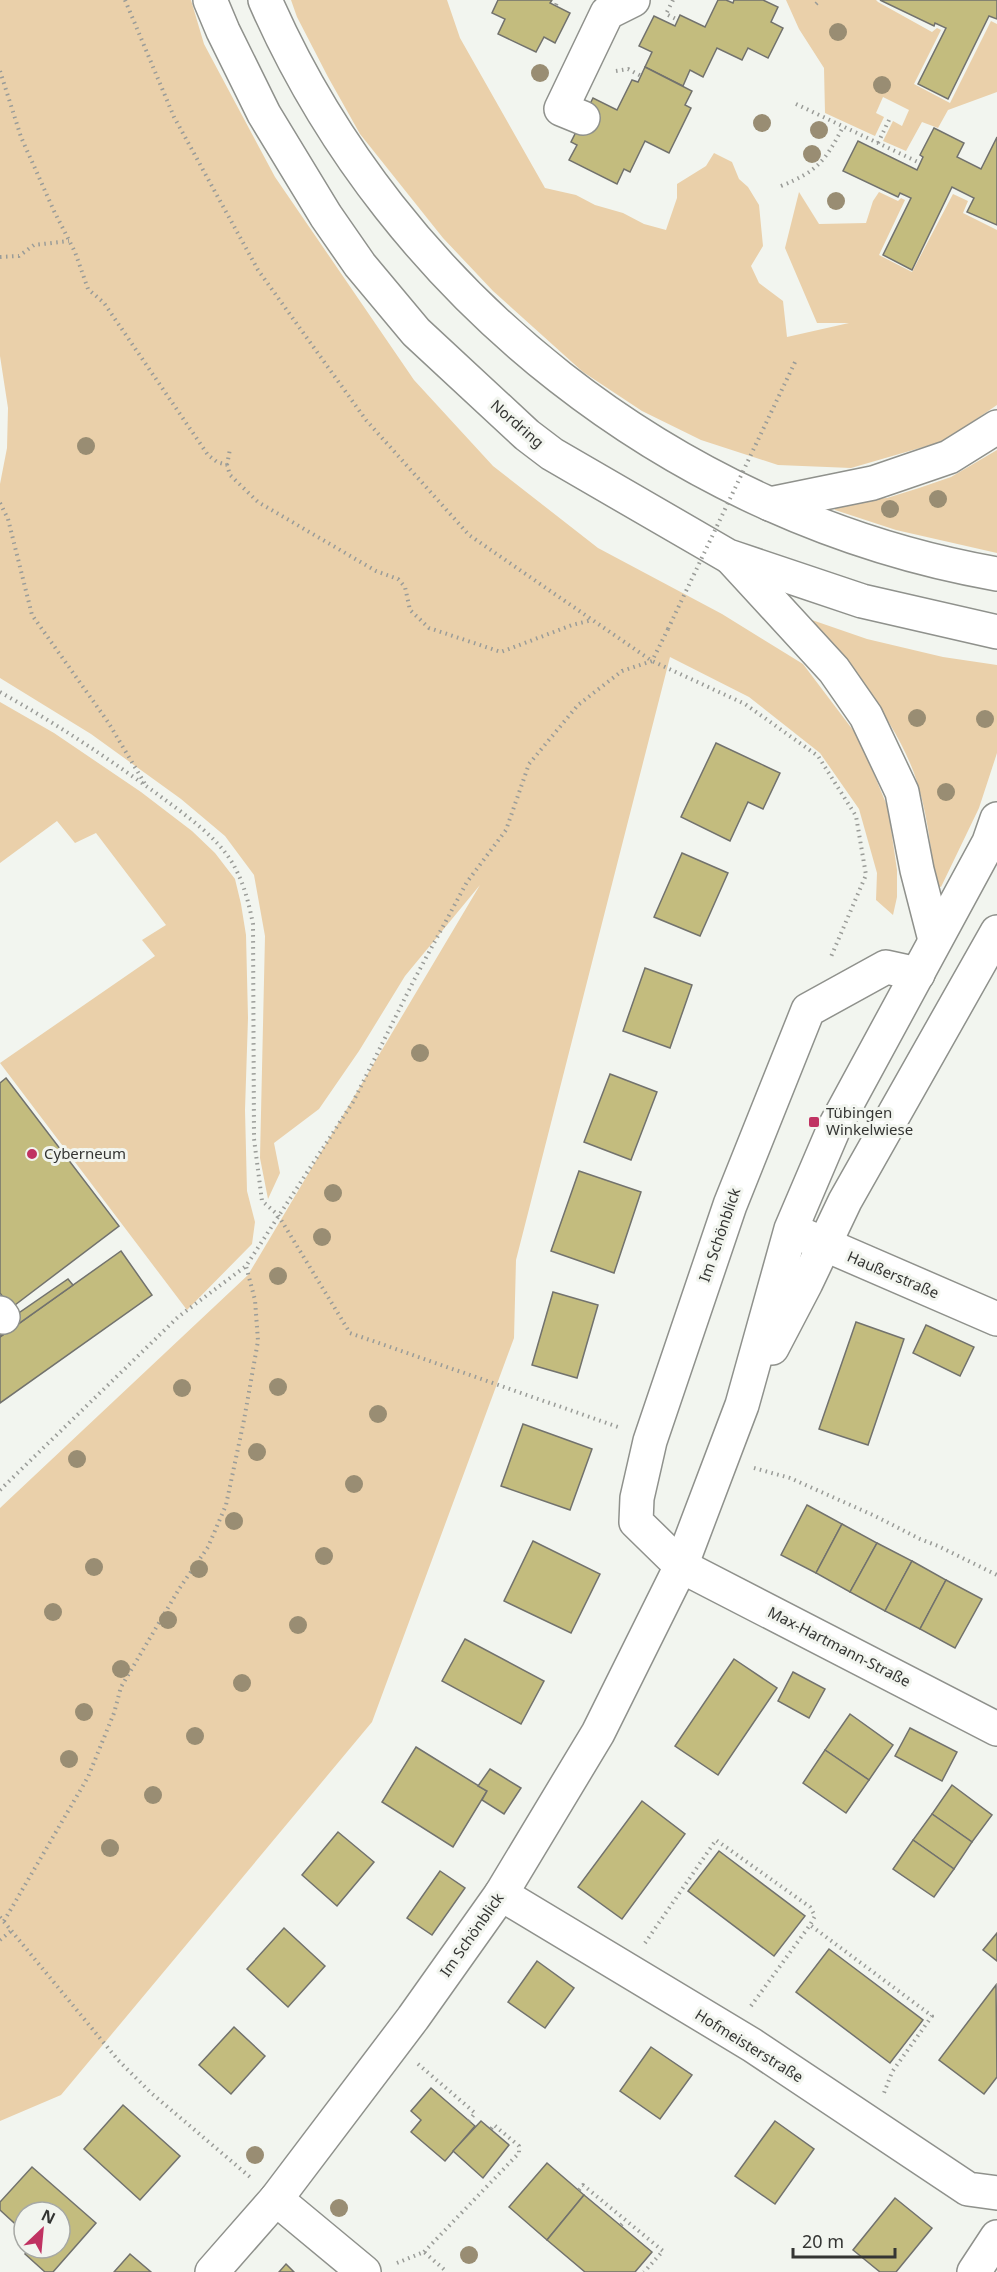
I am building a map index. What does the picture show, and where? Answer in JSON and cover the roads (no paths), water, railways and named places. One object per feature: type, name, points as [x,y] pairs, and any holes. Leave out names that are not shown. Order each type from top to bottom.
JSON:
[{"type":"street","name":"Nordring","points":[[210,0],[264,114],[299,174],[360,265],[416,332],[527,435],[552,454],[728,556],[862,601],[997,632]]},
{"type":"street","points":[[265,0],[310,91],[343,143],[425,252],[479,308],[562,380],[628,427],[720,479],[770,504],[889,549],[997,574]]},
{"type":"street","points":[[583,118],[561,109],[607,13],[633,0]]},
{"type":"street","points":[[770,504],[873,483],[949,457],[997,428]]},
{"type":"street","points":[[728,556],[834,670],[866,716],[902,792],[917,870],[935,939]]},
{"type":"street","name":"Im Schönblick","points":[[212,2272],[276,2199],[395,2044],[501,1894],[598,1733],[681,1566],[742,1405],[791,1229],[835,1126],[989,842],[997,819]]},
{"type":"street","name":"Im Schönblick","points":[[742,1405],[845,1201],[997,932]]},
{"type":"street","name":"Im Schönblick","points":[[681,1566],[636,1522],[637,1498],[647,1452],[730,1205],[808,1010],[886,967],[918,974]]},
{"type":"street","name":"Haußerstraße","points":[[791,1229],[823,1245],[997,1319]]},
{"type":"street","name":"Max-Hartmann-Straße","points":[[681,1566],[997,1728]]},
{"type":"street","name":"Hofmeisterstraße","points":[[501,1894],[732,2033],[968,2189],[997,2193]]},
{"type":"street","points":[[276,2199],[364,2272]]},
{"type":"street","points":[[974,2272],[997,2237]]},
{"type":"place","name":"Tübingen Winkelwiese","points":[[814,1122]]},
{"type":"place","name":"Cyberneum","points":[[32,1154]]}]
